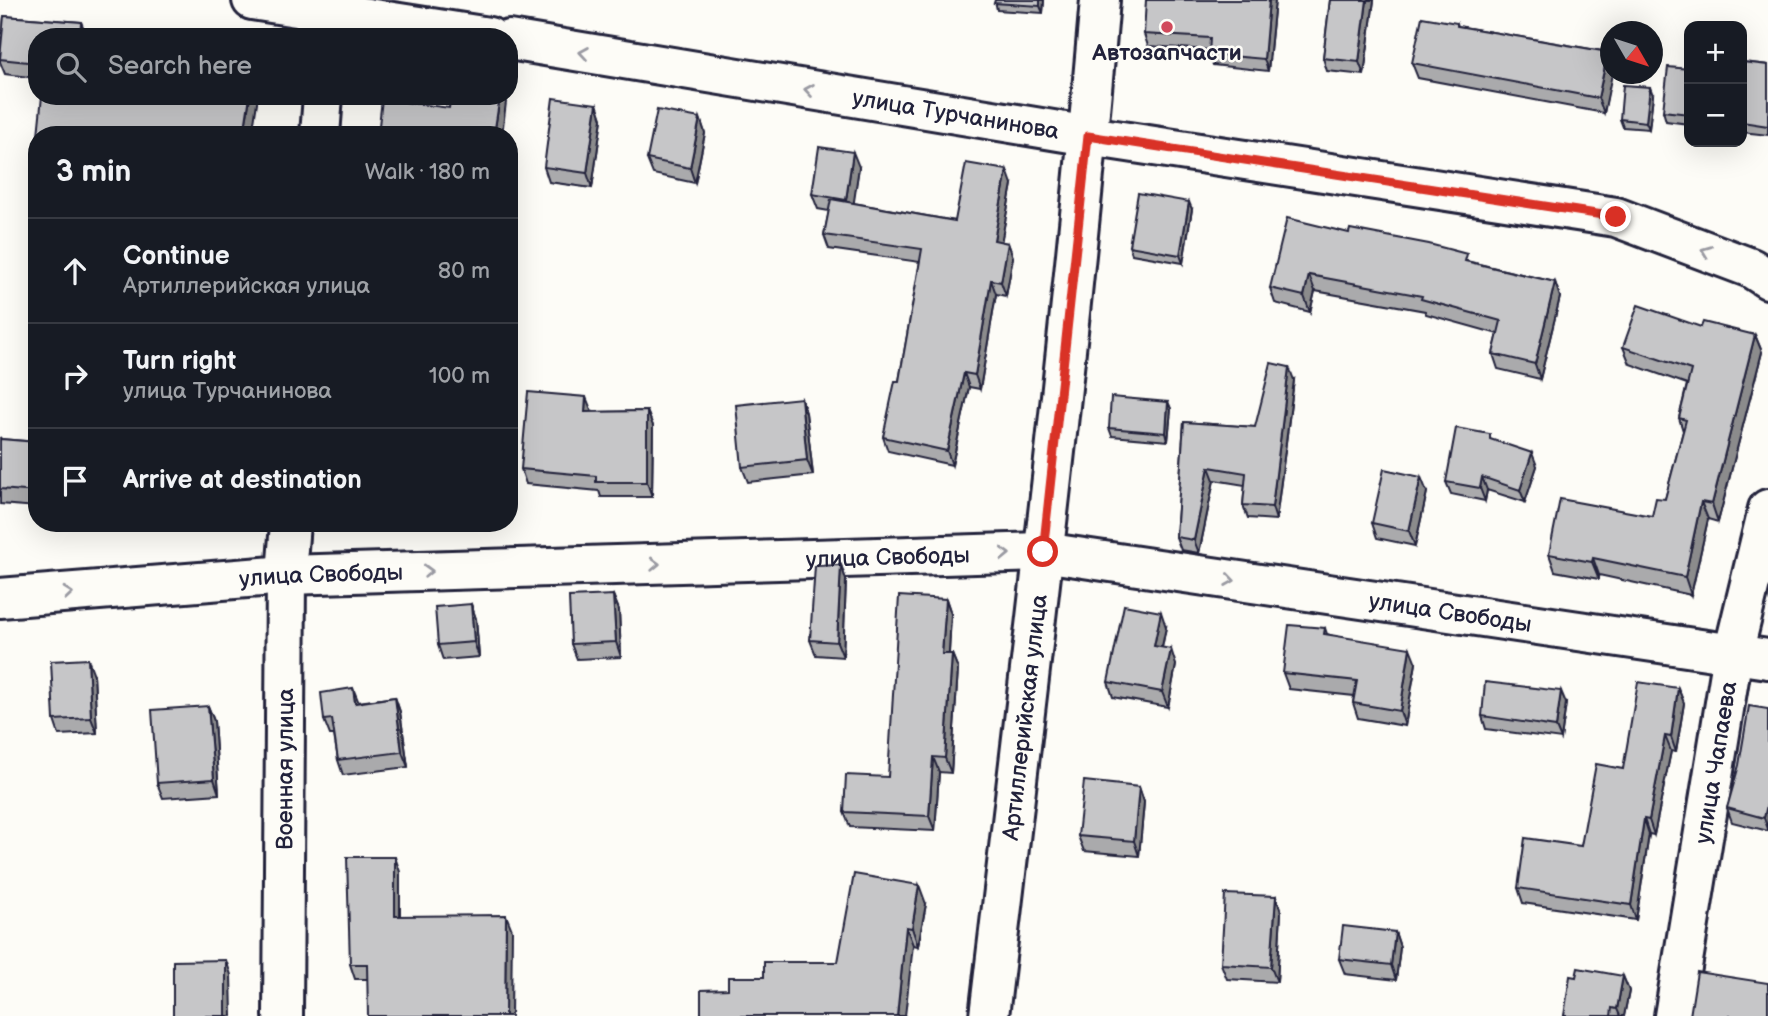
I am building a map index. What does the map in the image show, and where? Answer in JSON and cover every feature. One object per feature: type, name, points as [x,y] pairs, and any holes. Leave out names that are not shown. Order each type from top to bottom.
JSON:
[{"type":"street","points":[[252,0],[330,16],[421,28]]},
{"type":"street","name":"Артиллерийская улица","points":[[989,1016],[1043,552],[1100,0]]},
{"type":"street","name":"улица Турчанинова","points":[[518,41],[1088,136],[1616,217],[1751,268],[1768,279]]},
{"type":"street","points":[[321,126],[322,105]]},
{"type":"street","name":"улица Чапаева","points":[[1674,1016],[1750,656],[1768,509]]},
{"type":"street","name":"Военная улица","points":[[283,1016],[286,575],[289,532]]},
{"type":"street","name":"улица Свободы","points":[[0,598],[286,575],[1043,552],[1750,656]]},
{"type":"building","points":[[995,0],[1040,0],[1040,6],[994,3]]},
{"type":"building","points":[[1146,0],[1269,0],[1264,59],[1209,54],[1210,38],[1144,34]]},
{"type":"building","points":[[1330,0],[1367,0],[1359,62],[1323,58]]},
{"type":"building","points":[[4,16],[81,22],[81,28],[28,28],[28,62],[0,59]]},
{"type":"building","points":[[1422,17],[1457,23],[1457,26],[1600,51],[1601,84],[1598,98],[1412,63]]},
{"type":"building","points":[[1747,63],[1768,65],[1768,126],[1747,123]]},
{"type":"building","points":[[1668,67],[1684,69],[1684,113],[1663,111]]},
{"type":"building","points":[[1623,85],[1650,87],[1646,122],[1620,119]]},
{"type":"building","points":[[553,98],[597,104],[587,173],[544,167]]},
{"type":"building","points":[[41,105],[249,105],[245,126],[39,126]]},
{"type":"building","points":[[381,105],[449,108],[450,105],[499,105],[495,126],[379,126]]},
{"type":"building","points":[[657,110],[700,118],[690,168],[647,159]]},
{"type":"building","points":[[819,147],[853,152],[846,200],[812,194]]},
{"type":"building","points":[[966,163],[1007,170],[994,240],[1008,243],[1001,282],[991,280],[975,375],[964,373],[947,451],[883,437],[895,381],[899,381],[922,249],[824,235],[831,199],[955,221]]},
{"type":"building","points":[[1138,193],[1189,202],[1180,255],[1129,246]]},
{"type":"building","points":[[1287,218],[1349,233],[1350,229],[1429,244],[1467,254],[1465,261],[1555,282],[1535,364],[1493,354],[1501,321],[1421,299],[1422,296],[1309,275],[1304,296],[1270,288]]},
{"type":"building","points":[[1638,305],[1701,327],[1703,322],[1755,335],[1712,504],[1701,502],[1685,577],[1593,558],[1592,562],[1549,554],[1560,499],[1652,516],[1656,498],[1665,499],[1686,420],[1679,418],[1691,370],[1623,347]]},
{"type":"building","points":[[1271,363],[1289,367],[1272,507],[1243,505],[1246,473],[1209,467],[1194,540],[1176,537],[1184,422],[1255,427]]},
{"type":"building","points":[[528,392],[586,397],[585,412],[647,411],[647,482],[596,482],[596,476],[521,469]]},
{"type":"building","points":[[1111,397],[1168,402],[1166,433],[1109,428]]},
{"type":"building","points":[[801,398],[807,460],[742,467],[736,405]]},
{"type":"building","points":[[1456,428],[1490,434],[1490,439],[1532,453],[1520,490],[1482,477],[1480,488],[1446,482]]},
{"type":"building","points":[[0,439],[28,441],[28,491],[0,489]]},
{"type":"building","points":[[1384,469],[1421,477],[1409,531],[1372,523]]},
{"type":"building","points":[[841,565],[837,642],[810,640],[815,566]]},
{"type":"building","points":[[613,595],[616,642],[571,644],[569,597]]},
{"type":"building","points":[[899,596],[946,599],[942,654],[952,654],[945,758],[933,757],[929,816],[844,812],[846,775],[888,777]]},
{"type":"building","points":[[471,604],[474,642],[438,645],[435,607]]},
{"type":"building","points":[[1124,605],[1161,612],[1154,646],[1171,649],[1162,692],[1108,682]]},
{"type":"building","points":[[1289,625],[1325,628],[1324,634],[1410,648],[1400,711],[1353,703],[1357,681],[1283,673]]},
{"type":"building","points":[[88,659],[91,718],[54,720],[51,661]]},
{"type":"building","points":[[1485,682],[1561,691],[1556,727],[1482,716]]},
{"type":"building","points":[[1638,682],[1678,688],[1671,737],[1665,736],[1649,820],[1644,819],[1631,905],[1518,888],[1525,838],[1581,846],[1596,764],[1623,769]]},
{"type":"building","points":[[353,688],[355,703],[395,697],[402,752],[338,760],[332,719],[324,720],[321,693]]},
{"type":"building","points":[[208,706],[214,779],[157,783],[152,710]]},
{"type":"building","points":[[1749,706],[1768,709],[1768,800],[1764,818],[1727,808],[1739,765]]},
{"type":"building","points":[[1084,781],[1139,787],[1134,841],[1078,836]]},
{"type":"building","points":[[347,857],[395,857],[395,916],[506,915],[505,1016],[368,1016],[367,964],[350,964]]},
{"type":"building","points":[[854,874],[919,885],[912,928],[906,927],[897,1016],[701,1016],[701,990],[728,989],[728,977],[764,977],[764,962],[838,962]]},
{"type":"building","points":[[1225,894],[1276,896],[1271,967],[1221,964]]},
{"type":"building","points":[[1343,926],[1395,932],[1391,965],[1339,959]]},
{"type":"building","points":[[226,960],[226,1016],[173,1016],[173,961]]},
{"type":"building","points":[[1578,968],[1623,976],[1617,1009],[1612,1008],[1611,1016],[1564,1016],[1570,976],[1576,977]]},
{"type":"building","points":[[1697,972],[1768,983],[1768,1016],[1690,1016]]},
{"type":"place","name":"Автозапчасти","points":[[1167,27]]},
{"type":"route","points":[[1043,552],[1088,136],[1616,217]]}]
